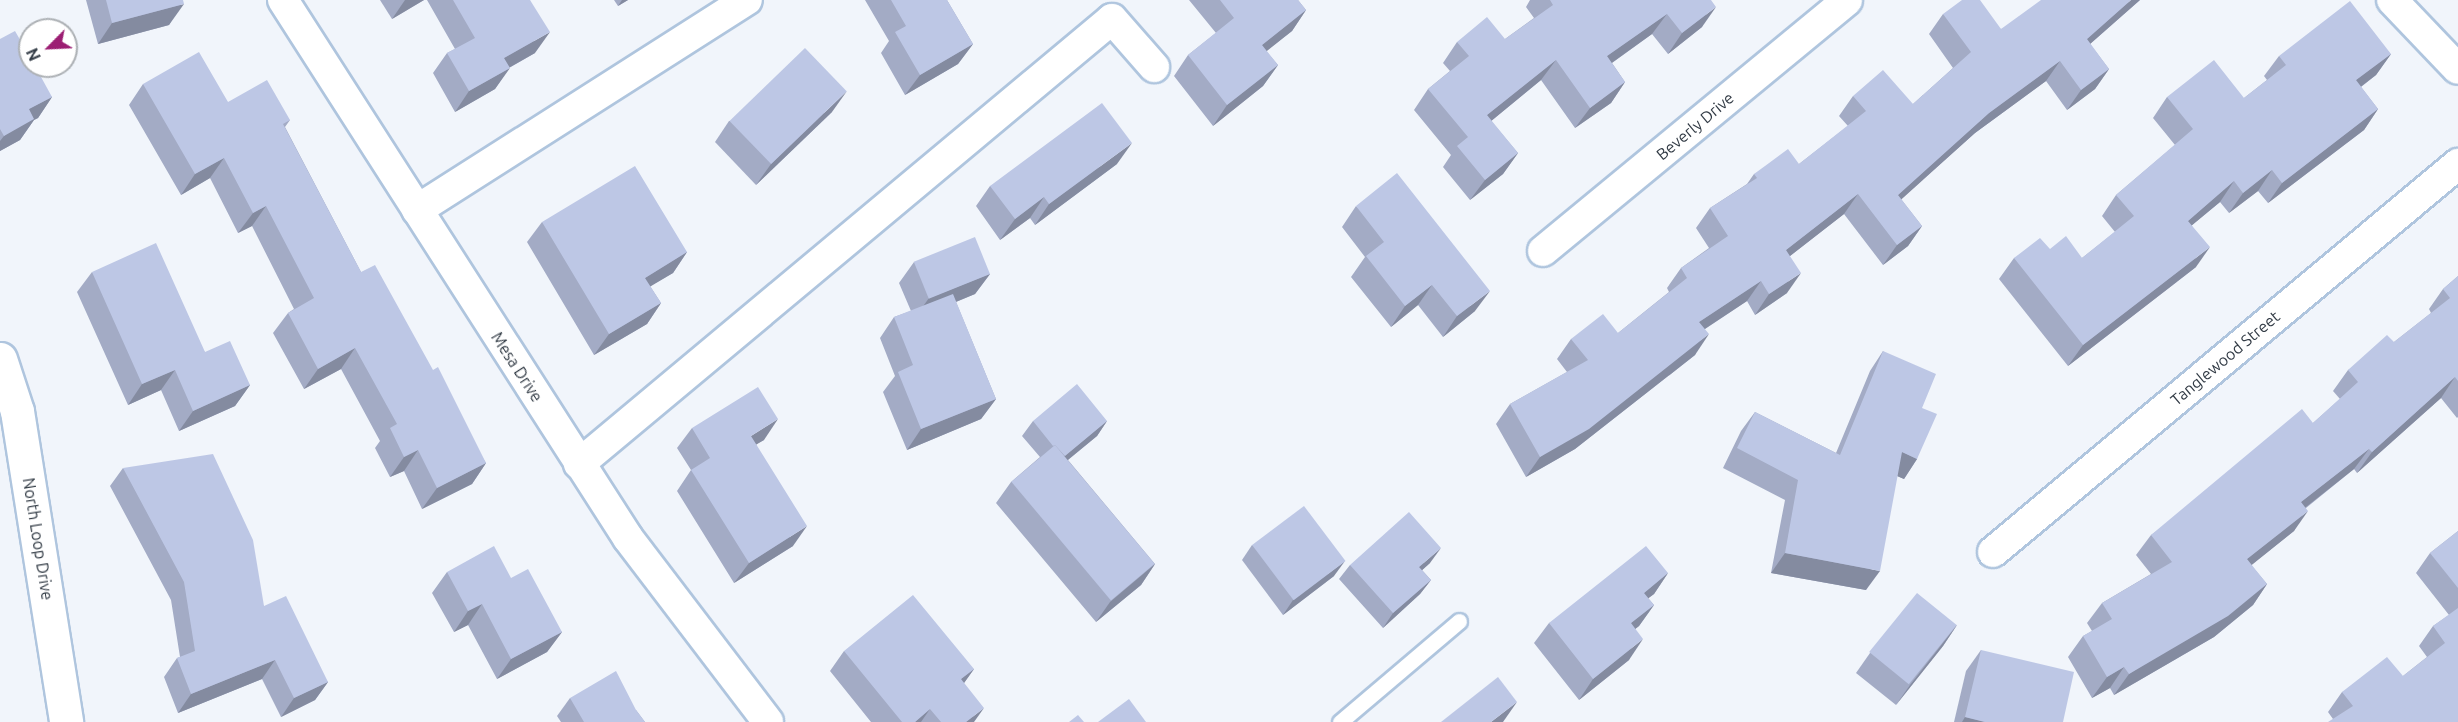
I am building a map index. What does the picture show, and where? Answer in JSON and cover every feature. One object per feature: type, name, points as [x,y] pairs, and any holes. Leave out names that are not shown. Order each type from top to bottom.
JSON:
[{"type":"street","name":"Mesa Drive","points":[[283,0],[628,538],[768,722]]},
{"type":"street","points":[[417,210],[747,0]]},
{"type":"street","name":"Beverly Drive","points":[[1543,251],[1847,0]]},
{"type":"street","points":[[2392,0],[2458,69]]},
{"type":"street","points":[[579,464],[1112,19],[1154,67]]},
{"type":"street","name":"Tanglewood Street","points":[[1993,552],[2458,164]]},
{"type":"street","name":"North Loop Drive","points":[[0,358],[17,411],[66,722]]},
{"type":"lane","points":[[1340,722],[1460,621]]},
{"type":"building","points":[[106,0],[183,0],[184,4],[112,23]]},
{"type":"building","points":[[453,0],[530,0],[550,32],[504,58],[510,68],[469,91],[447,53],[475,38]]},
{"type":"building","points":[[891,0],[947,0],[973,44],[920,75],[895,32],[906,26]]},
{"type":"building","points":[[1220,0],[1298,0],[1306,10],[1262,45],[1278,65],[1227,105],[1188,55],[1234,18]]},
{"type":"building","points":[[1550,0],[1711,0],[1716,7],[1682,33],[1667,14],[1607,56],[1625,82],[1590,108],[1556,60],[1487,115],[1518,153],[1485,180],[1457,146],[1468,137],[1428,89],[1469,56],[1457,42],[1487,17],[1505,39],[1553,5]]},
{"type":"building","points":[[1962,0],[1980,0],[2001,29],[2041,0],[2131,0],[2087,39],[2109,69],[2081,90],[2060,61],[1989,113],[1898,195],[1922,226],[1897,245],[1858,194],[1786,250],[1801,273],[1769,294],[1761,281],[1699,322],[1709,334],[1589,429],[1540,457],[1510,404],[1588,360],[1571,339],[1603,314],[1618,333],[1687,278],[1681,268],[1728,236],[1710,208],[1757,178],[1754,174],[1788,149],[1799,164],[1866,111],[1853,96],[1883,70],[1913,104],[1971,52],[1943,14]]},
{"type":"building","points":[[2350,1],[2391,54],[2356,80],[2378,109],[2282,183],[2272,170],[2243,193],[2234,181],[2188,221],[2210,247],[2083,345],[2014,258],[2040,238],[2050,249],[2066,236],[2082,258],[2134,216],[2116,195],[2193,129],[2167,97],[2214,60],[2244,98],[2286,65],[2279,56]]},
{"type":"building","points":[[15,31],[18,36],[18,78],[42,78],[52,97],[29,109],[34,119],[4,136],[0,129],[0,39]]},
{"type":"building","points":[[805,48],[847,91],[771,164],[729,121]]},
{"type":"building","points":[[199,52],[228,102],[267,80],[290,120],[283,124],[361,272],[375,265],[433,370],[438,367],[486,463],[437,488],[418,450],[404,457],[390,428],[397,424],[355,348],[318,369],[288,313],[314,298],[266,206],[253,213],[224,158],[195,174],[143,84]]},
{"type":"building","points":[[1102,103],[1132,143],[1049,204],[1044,197],[1015,219],[990,186]]},
{"type":"building","points":[[635,166],[687,252],[645,278],[661,303],[609,334],[542,222]]},
{"type":"building","points":[[1397,173],[1490,291],[1457,316],[1432,285],[1405,306],[1366,256],[1384,242],[1356,206]]},
{"type":"building","points":[[975,237],[990,274],[929,299],[914,262]]},
{"type":"building","points":[[156,243],[205,352],[230,341],[250,385],[193,411],[175,370],[142,384],[92,272]]},
{"type":"building","points":[[2458,276],[2458,381],[2455,377],[2372,452],[2369,449],[2301,502],[2308,511],[2247,559],[2267,584],[2228,616],[2129,674],[2124,667],[2107,677],[2083,636],[2112,619],[2102,603],[2172,562],[2151,535],[2302,409],[2313,423],[2358,382],[2348,370],[2387,335],[2394,342],[2450,298],[2443,289]]},
{"type":"building","points":[[953,294],[996,399],[921,429],[898,372],[913,365],[894,317]]},
{"type":"building","points":[[1883,351],[1936,374],[1922,408],[1937,414],[1917,459],[1902,452],[1880,571],[1785,553],[1798,480],[1737,448],[1755,412],[1840,455]]},
{"type":"building","points":[[1077,384],[1107,421],[1065,456],[1055,445],[1053,446],[1033,421]]},
{"type":"building","points":[[758,387],[778,419],[751,436],[807,526],[749,563],[691,470],[710,458],[692,428]]},
{"type":"building","points":[[1055,445],[1155,564],[1111,600],[1011,482]]},
{"type":"building","points":[[213,454],[253,540],[264,606],[286,596],[328,682],[294,698],[275,660],[191,694],[177,658],[195,651],[184,582],[123,468]]},
{"type":"building","points":[[1304,506],[1346,561],[1294,600],[1252,545]]},
{"type":"building","points":[[1409,512],[1441,548],[1419,567],[1431,580],[1393,613],[1350,565]]},
{"type":"building","points":[[2458,531],[2458,588],[2430,553]]},
{"type":"building","points":[[494,546],[511,578],[528,569],[562,632],[511,659],[482,604],[468,611],[447,572]]},
{"type":"building","points":[[1646,546],[1668,573],[1644,593],[1654,605],[1631,623],[1643,639],[1593,679],[1549,623]]},
{"type":"building","points":[[1917,593],[1957,625],[1909,684],[1869,652]]},
{"type":"building","points":[[913,595],[974,669],[961,679],[984,708],[966,722],[941,722],[930,709],[915,722],[902,722],[844,651]]},
{"type":"building","points":[[2458,608],[2458,722],[2328,722],[2353,706],[2342,692],[2387,657],[2403,676],[2445,643],[2433,626]]},
{"type":"building","points":[[1981,650],[2074,672],[2063,722],[1985,722],[1965,717]]},
{"type":"building","points":[[616,671],[636,710],[645,722],[584,722],[570,698]]},
{"type":"building","points":[[1498,677],[1517,702],[1491,722],[1441,722]]},
{"type":"building","points":[[1129,699],[1146,722],[1098,722]]},
{"type":"building","points":[[1078,715],[1084,722],[1069,722]]}]
